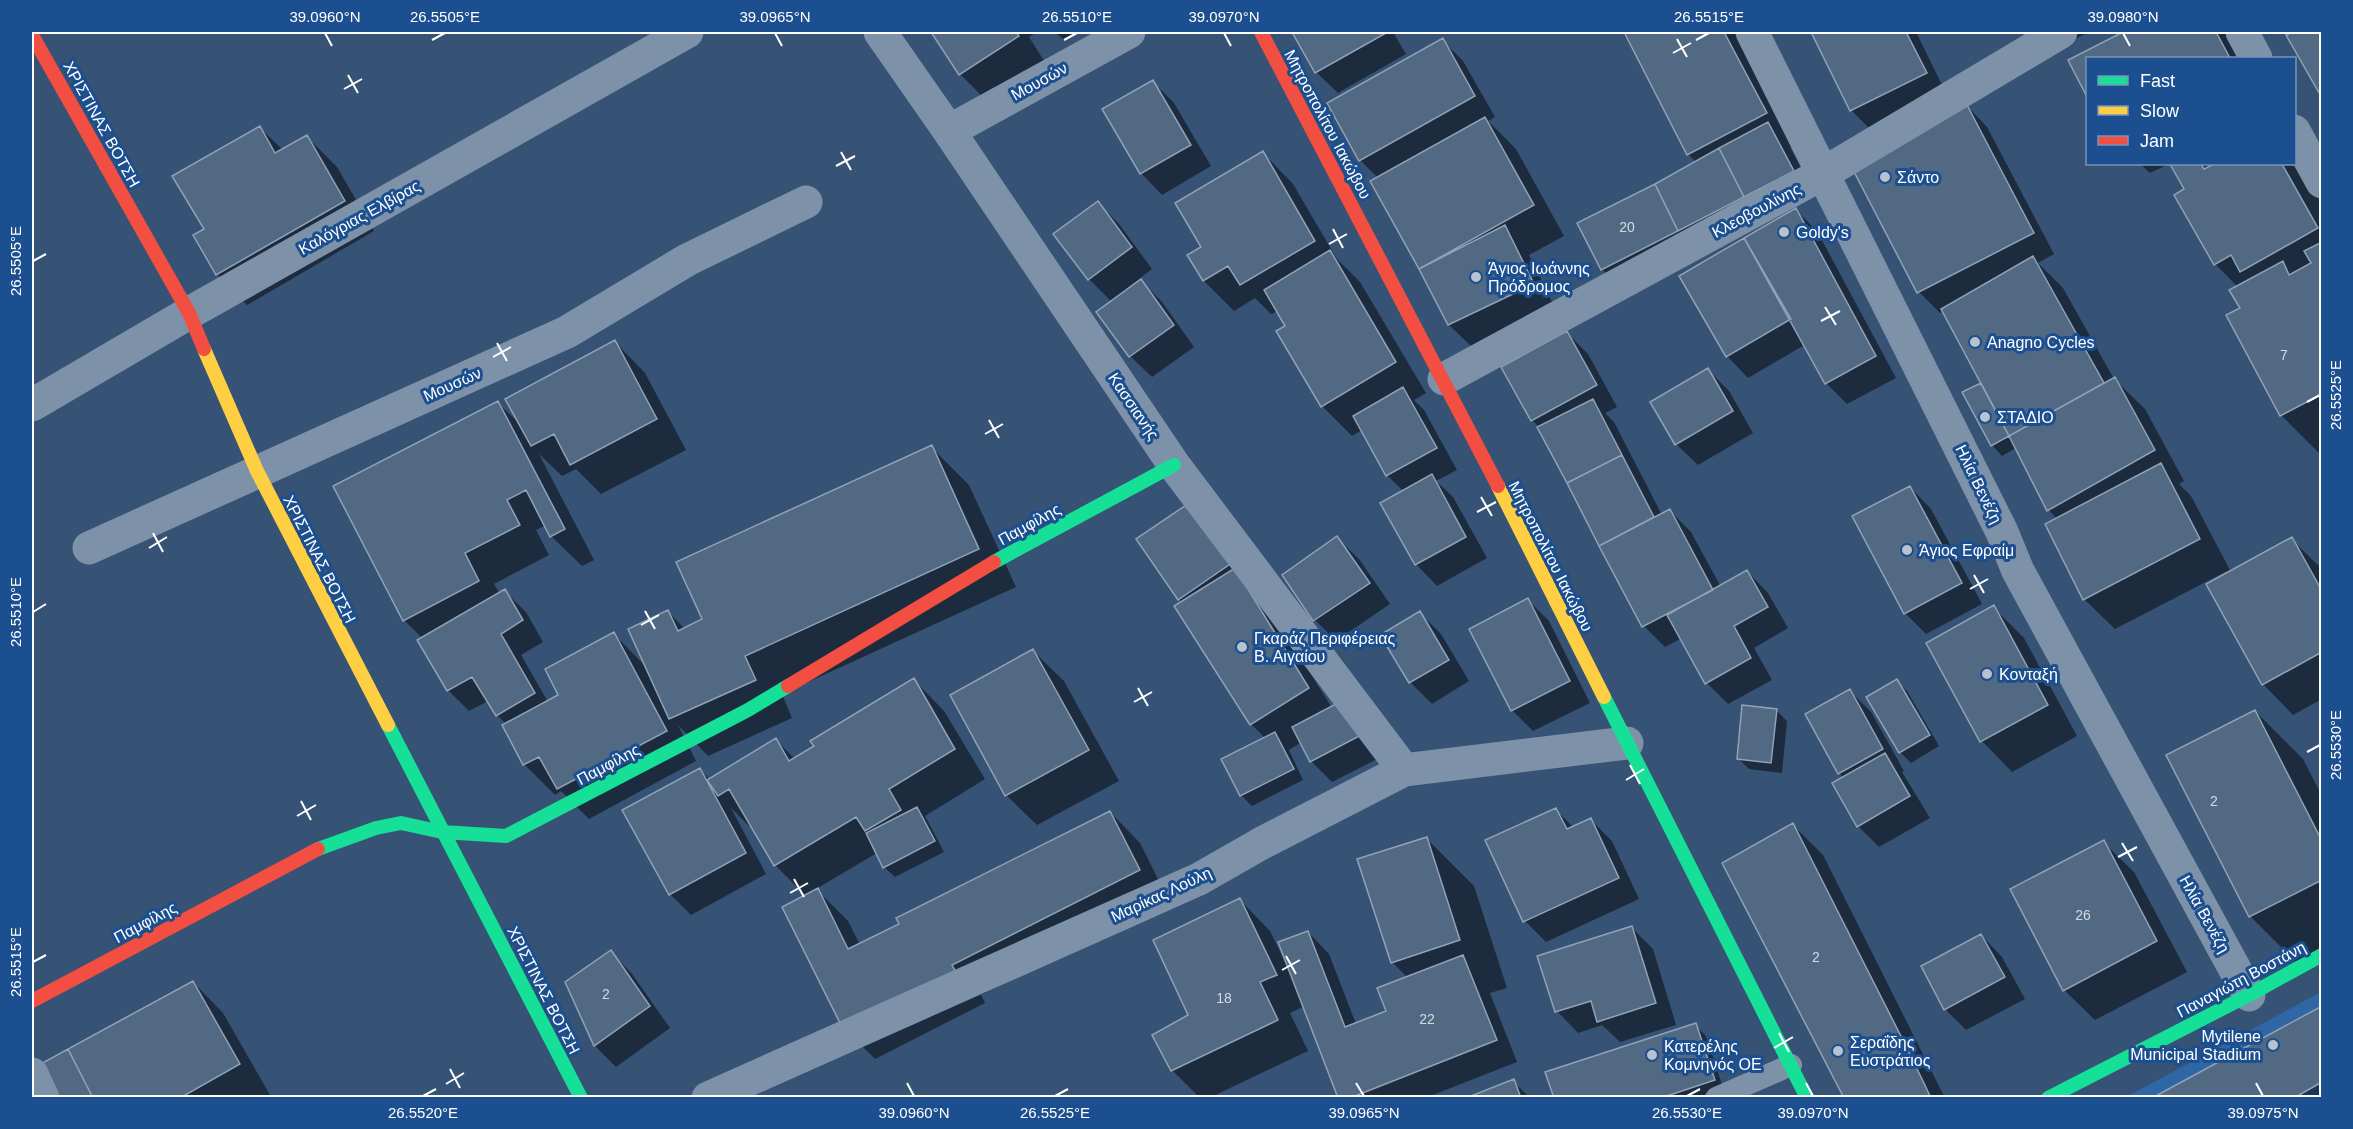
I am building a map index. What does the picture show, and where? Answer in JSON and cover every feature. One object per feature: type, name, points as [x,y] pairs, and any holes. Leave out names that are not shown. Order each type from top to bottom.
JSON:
[{"type":"street","name":"Καλόγριας Ελβίρας","points":[[32,405],[189,313],[687,32]]},
{"type":"street","name":"Κασσιανής","points":[[880,32],[949,130],[1174,465],[1404,771]]},
{"type":"street","name":"Μουσών","points":[[949,130],[1129,32]]},
{"type":"street","name":"Μητροπολίτου Ιακώβου","points":[[1260,32],[1444,379],[1807,1098]]},
{"type":"street","name":"Ηλία Βενέζη","points":[[1752,32],[2002,532],[2018,571],[2249,995]]},
{"type":"street","name":"Κλεοβουλίνης","points":[[1444,379],[1824,173],[2061,32]]},
{"type":"street","points":[[2242,32],[2255,57]]},
{"type":"street","name":"ΧΡΙΣΤΙΝΑΣ ΒΟΤΣΗ","points":[[32,35],[189,313],[257,471],[580,1098]]},
{"type":"street","points":[[2296,133],[2322,182]]},
{"type":"street","name":"Μουσών","points":[[89,548],[567,332],[687,260],[806,202]]},
{"type":"street","name":"Παμφίλης","points":[[32,1001],[327,844],[376,828],[401,823],[442,832],[506,836],[748,710],[1021,546],[1174,465]]},
{"type":"street","name":"Μαρίκας Λούλη","points":[[708,1098],[1199,879],[1262,843],[1404,771],[1627,743]]},
{"type":"street","name":"Παναγιώτη Βοστάνη","points":[[2048,1098],[2322,955]]},
{"type":"street","points":[[32,1074],[43,1098]]},
{"type":"lane","points":[[1716,1098],[1791,1065]]},
{"type":"shaded area","name":"Mytilene Municipal Stadium","points":[[2321,992],[2321,1097],[2126,1097]]},
{"type":"building","points":[[931,32],[1016,32],[1019,36],[959,75]]},
{"type":"building","points":[[1292,32],[1385,32],[1386,33],[1315,73]]},
{"type":"building","points":[[1624,32],[1724,32],[1767,113],[1687,155]]},
{"type":"building","points":[[1811,32],[1906,32],[1927,73],[1850,111]]},
{"type":"building","points":[[2123,32],[2216,32],[2229,57],[2086,57],[2086,95],[2068,60]]},
{"type":"building","points":[[2293,32],[2322,32],[2322,98],[2286,35]]},
{"type":"building","points":[[1443,38],[1475,96],[1359,161],[1327,103]]},
{"type":"building","points":[[1153,80],[1191,145],[1140,174],[1102,109]]},
{"type":"building","points":[[1966,103],[2034,233],[1917,293],[1850,164]]},
{"type":"building","points":[[1485,117],[1534,205],[1419,269],[1370,181]]},
{"type":"building","points":[[1768,122],[1794,171],[1744,197],[1719,148]]},
{"type":"building","points":[[260,126],[275,153],[307,135],[345,201],[216,275],[193,235],[204,229],[172,176]]},
{"type":"building","points":[[1719,148],[1744,197],[1678,231],[1655,184]]},
{"type":"building","points":[[1263,151],[1315,241],[1240,285],[1228,266],[1203,281],[1187,255],[1201,247],[1175,203]]},
{"type":"building","points":[[2171,165],[2202,165],[2204,169],[2212,165],[2283,165],[2318,228],[2240,272],[2231,255],[2214,265],[2174,195],[2184,189]]},
{"type":"building","points":[[1655,184],[1678,231],[1601,270],[1577,223]]},
{"type":"building","points":[[1098,201],[1132,247],[1088,280],[1053,234]]},
{"type":"building","points":[[1796,208],[1876,356],[1825,384],[1744,238]]},
{"type":"building","name":"Άγιος Ιωάννης Πρόδρομος","points":[[1505,225],[1534,284],[1448,325],[1419,269]]},
{"type":"building","points":[[1744,238],[1791,319],[1726,357],[1679,276]]},
{"type":"building","points":[[2322,242],[2322,394],[2280,416],[2226,315],[2240,308],[2229,290],[2283,261],[2289,275],[2311,263],[2304,251]]},
{"type":"building","points":[[1330,250],[1396,362],[1321,407],[1276,331],[1285,326],[1264,290]]},
{"type":"building","points":[[2033,256],[2104,383],[2009,436],[1941,309]]},
{"type":"building","points":[[1141,279],[1174,325],[1129,357],[1096,312]]},
{"type":"building","points":[[1567,331],[1597,385],[1531,421],[1501,367]]},
{"type":"building","points":[[615,340],[657,419],[570,465],[554,434],[531,446],[505,399]]},
{"type":"building","points":[[1708,368],[1733,411],[1675,445],[1650,402]]},
{"type":"building","points":[[2115,377],[2155,450],[2047,511],[2009,436]]},
{"type":"building","points":[[1981,383],[2009,436],[1991,446],[1962,392]]},
{"type":"building","points":[[1403,387],[1437,448],[1386,476],[1353,416]]},
{"type":"building","points":[[1593,399],[1622,455],[1567,483],[1537,427]]},
{"type":"building","points":[[498,401],[565,529],[550,537],[526,490],[507,500],[520,525],[465,553],[479,581],[403,621],[333,486]]},
{"type":"building","points":[[932,445],[979,549],[745,656],[756,680],[669,719],[628,629],[668,610],[678,631],[702,619],[676,562]]},
{"type":"building","points":[[1622,455],[1654,517],[1599,546],[1567,483]]},
{"type":"building","points":[[2161,463],[2200,539],[2083,600],[2045,524]]},
{"type":"building","points":[[1432,474],[1466,537],[1415,565],[1380,503]]},
{"type":"building","name":"Άγιος Εφραίμ","points":[[1910,486],[1962,583],[1904,614],[1852,516]]},
{"type":"building","points":[[1192,501],[1233,562],[1178,600],[1136,539]]},
{"type":"building","points":[[1670,509],[1713,590],[1642,627],[1599,546]]},
{"type":"building","points":[[1337,536],[1370,583],[1313,621],[1282,575]]},
{"type":"building","points":[[2292,537],[2322,591],[2322,652],[2262,685],[2206,584]]},
{"type":"building","name":"Γκαράζ Περιφέρειας Β. Αιγαίου","points":[[1235,568],[1309,688],[1250,725],[1174,606]]},
{"type":"building","points":[[1747,570],[1768,607],[1734,626],[1751,658],[1705,684],[1667,615]]},
{"type":"building","points":[[505,589],[523,620],[501,634],[535,693],[496,716],[472,677],[447,691],[417,640]]},
{"type":"building","points":[[1528,598],[1570,681],[1511,711],[1469,629]]},
{"type":"building","name":"Κονταξή","points":[[1994,605],[2048,705],[1980,742],[1926,643]]},
{"type":"building","points":[[1420,611],[1449,660],[1409,683],[1380,635]]},
{"type":"building","points":[[614,632],[667,731],[557,789],[539,757],[523,765],[502,725],[558,695],[545,669]]},
{"type":"building","points":[[1033,649],[1089,750],[1005,796],[950,695]]},
{"type":"building","points":[[914,678],[955,749],[889,789],[901,810],[865,831],[856,817],[774,866],[729,789],[718,796],[707,780],[776,738],[789,761],[814,746],[810,741]]},
{"type":"building","points":[[1897,679],[1930,735],[1899,753],[1866,697]]},
{"type":"building","points":[[1850,689],[1883,749],[1838,774],[1805,714]]},
{"type":"building","points":[[1349,697],[1367,732],[1310,762],[1292,727]]},
{"type":"building","points":[[1742,705],[1777,709],[1771,763],[1737,759]]},
{"type":"building","points":[[2255,710],[2322,841],[2322,880],[2249,917],[2166,755]]},
{"type":"building","points":[[1275,732],[1294,769],[1240,796],[1221,759]]},
{"type":"building","points":[[1885,753],[1910,796],[1857,827],[1832,783]]},
{"type":"building","points":[[700,768],[746,853],[669,895],[622,810]]},
{"type":"building","points":[[917,807],[935,841],[883,868],[866,833]]},
{"type":"building","points":[[1556,808],[1567,829],[1591,818],[1619,878],[1523,922],[1485,840]]},
{"type":"building","points":[[1110,811],[1140,870],[952,965],[956,972],[843,1029],[782,907],[818,888],[848,949],[899,924],[896,918]]},
{"type":"building","points":[[1793,823],[1931,1098],[1844,1098],[1722,863]]},
{"type":"building","points":[[1427,837],[1460,940],[1391,963],[1357,859]]},
{"type":"building","points":[[2104,840],[2157,941],[2063,991],[2010,889]]},
{"type":"building","points":[[1240,898],[1277,975],[1260,982],[1278,1020],[1171,1071],[1152,1035],[1188,1015],[1153,940]]},
{"type":"building","points":[[1632,926],[1656,1003],[1597,1022],[1591,1001],[1555,1012],[1537,956]]},
{"type":"building","points":[[1308,931],[1345,1027],[1386,1011],[1377,988],[1463,955],[1497,1040],[1350,1098],[1338,1098],[1278,942]]},
{"type":"building","points":[[1981,934],[2005,977],[1944,1010],[1921,966]]},
{"type":"building","points":[[611,950],[650,1006],[594,1046],[565,982]]},
{"type":"building","points":[[193,981],[240,1064],[180,1098],[93,1098],[68,1049]]},
{"type":"building","name":"Mytilene Municipal Stadium","points":[[2322,1006],[2322,1082],[2294,1098],[2152,1098]]},
{"type":"building","name":"Κατερέλης Κομνηνός ΟΕ","points":[[1696,1023],[1715,1080],[1661,1098],[1554,1098],[1545,1072]]},
{"type":"building","points":[[68,1049],[93,1098],[54,1098],[37,1066]]},
{"type":"building","points":[[1514,1079],[1521,1098],[1466,1098]]},
{"type":"traffic: fast","points":[[994,562],[1174,465]]},
{"type":"traffic: fast","points":[[318,849],[376,828],[401,823],[442,832],[506,836],[748,710],[788,686]]},
{"type":"traffic: fast","points":[[1604,697],[1807,1098]]},
{"type":"traffic: fast","points":[[388,725],[581,1098]]},
{"type":"traffic: fast","points":[[2048,1098],[2322,955]]},
{"type":"traffic: slow","points":[[204,349],[257,471],[388,725]]},
{"type":"traffic: slow","points":[[1498,486],[1604,697]]},
{"type":"traffic: jam","points":[[1261,32],[1498,486]]},
{"type":"traffic: jam","points":[[32,35],[189,313],[204,349]]},
{"type":"traffic: jam","points":[[788,686],[994,562]]},
{"type":"traffic: jam","points":[[32,1001],[318,849]]},
{"type":"place","name":"Σάντο","points":[[1885,177]]},
{"type":"place","name":"Goldy's","points":[[1784,232]]},
{"type":"place","name":"Άγιος Ιωάννης Πρόδρομος","points":[[1476,277]]},
{"type":"place","name":"Anagno Cycles","points":[[1975,342]]},
{"type":"place","name":"ΣΤΑΔΙΟ","points":[[1985,417]]},
{"type":"place","name":"Άγιος Εφραίμ","points":[[1907,550]]},
{"type":"place","name":"Γκαράζ Περιφέρειας Β. Αιγαίου","points":[[1242,647]]},
{"type":"place","name":"Κονταξή","points":[[1987,674]]},
{"type":"place","name":"Mytilene Municipal Stadium","points":[[2273,1045]]},
{"type":"place","name":"Σεραΐδης Ευστράτιος","points":[[1838,1051]]},
{"type":"place","name":"Κατερέλης Κομνηνός ΟΕ","points":[[1652,1055]]}]
